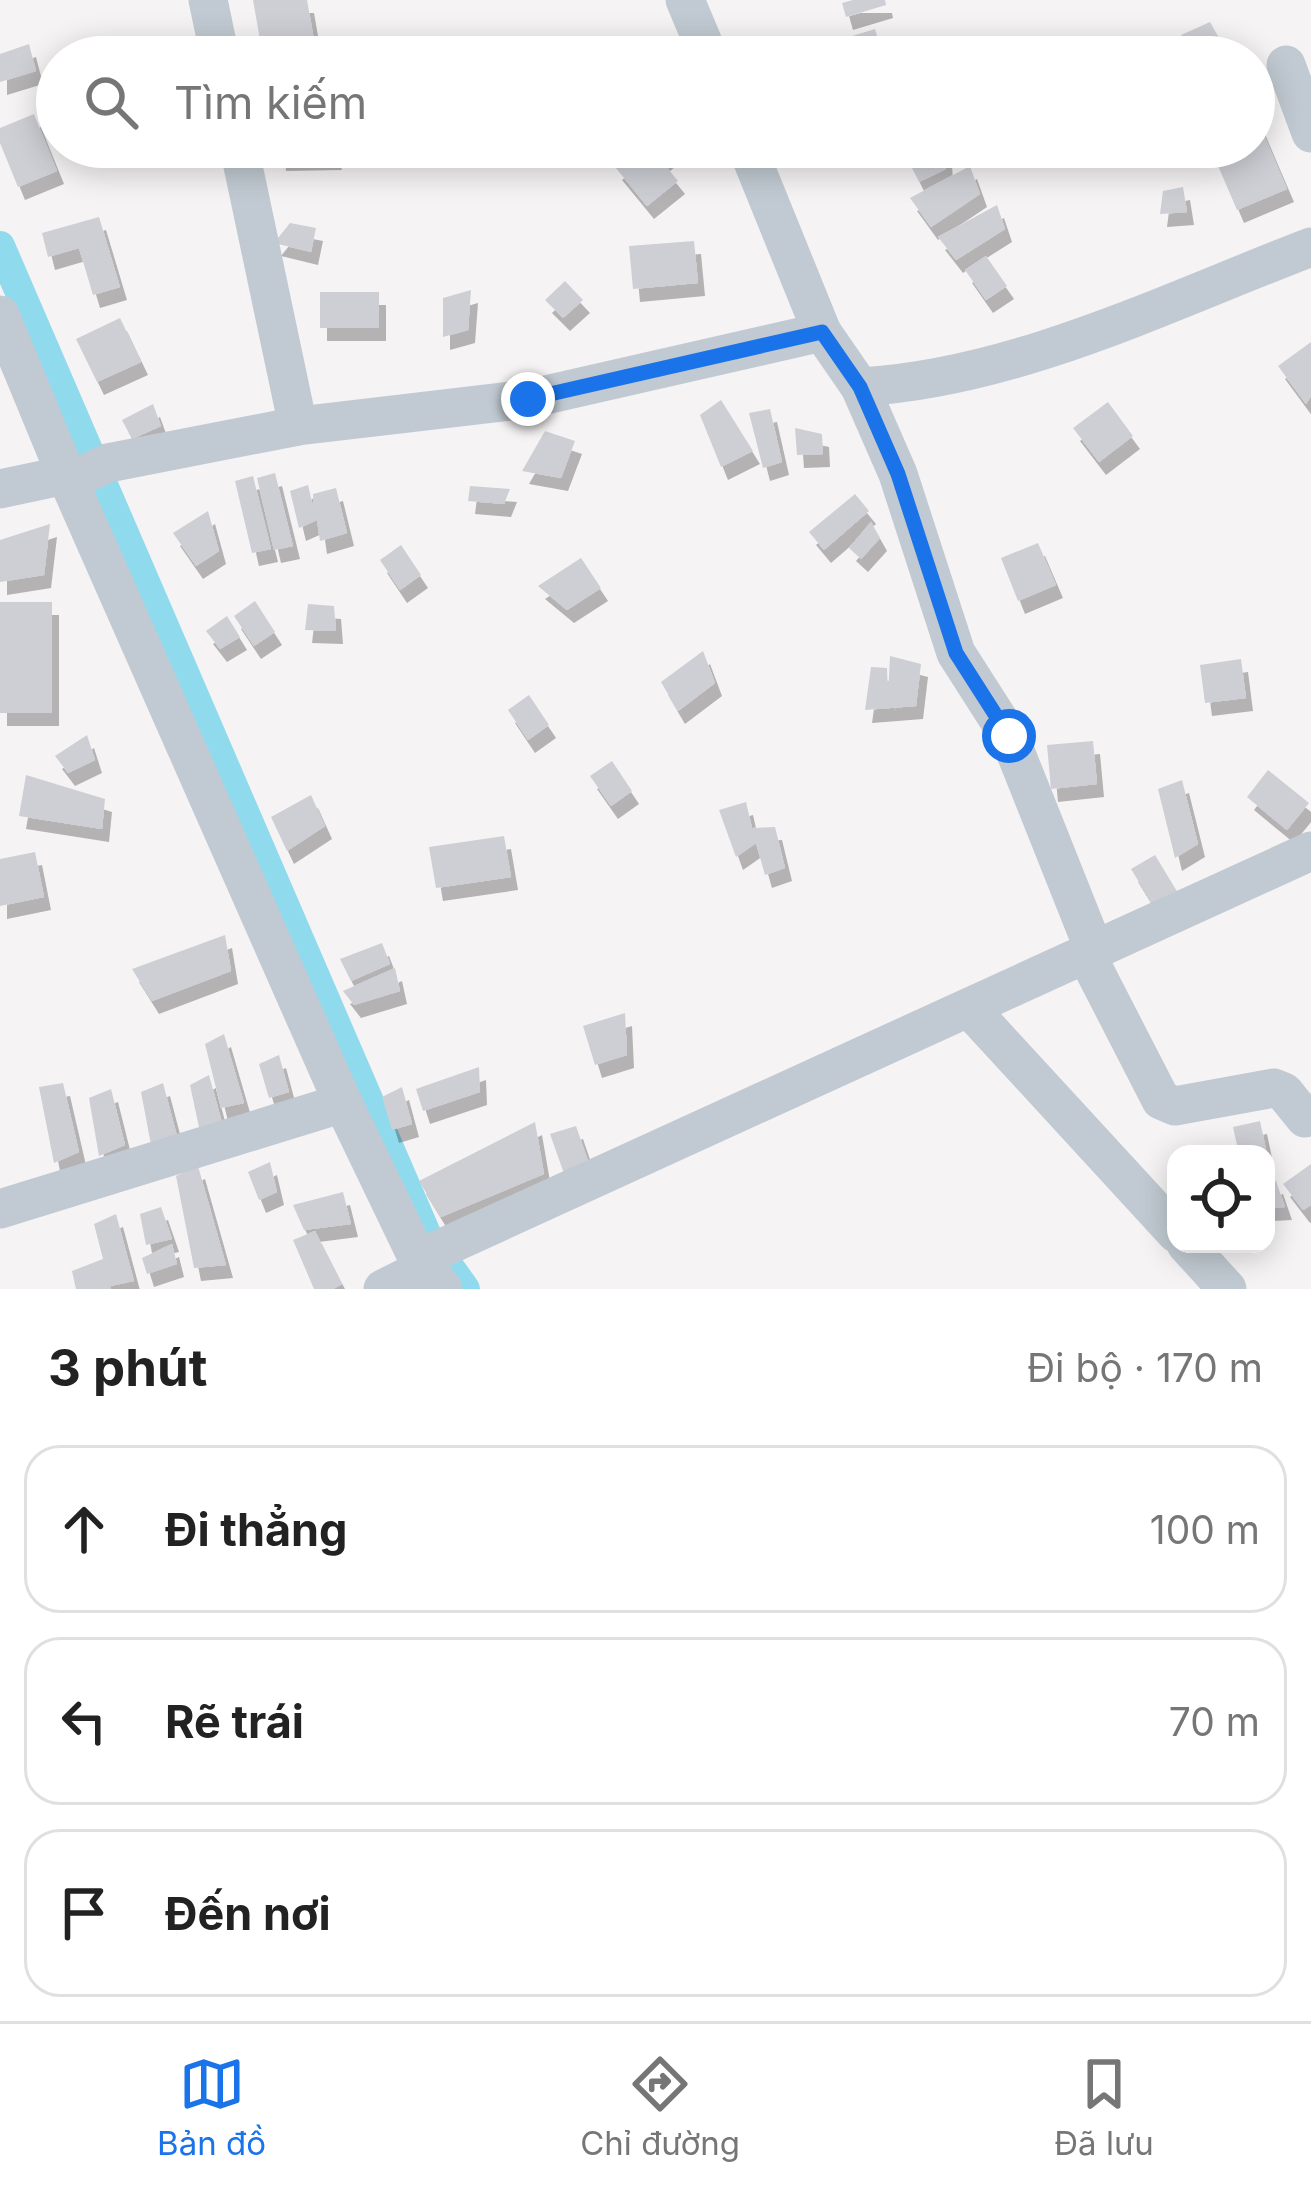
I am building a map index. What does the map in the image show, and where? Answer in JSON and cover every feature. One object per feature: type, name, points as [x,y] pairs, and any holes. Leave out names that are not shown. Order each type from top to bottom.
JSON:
[{"type":"street","points":[[208,0],[216,36]]},
{"type":"street","points":[[685,0],[700,36]]},
{"type":"street","points":[[1286,65],[1311,133]]},
{"type":"street","points":[[243,168],[298,426]]},
{"type":"street","points":[[756,168],[822,332],[860,387],[898,474],[956,653],[1009,736],[1091,954],[1161,1100],[1175,1106],[1274,1088],[1284,1092],[1306,1118]]},
{"type":"street","points":[[860,387],[915,384],[993,367],[1311,247]]},
{"type":"street","points":[[0,315],[344,1103],[429,1272]]},
{"type":"street","points":[[0,489],[298,426],[528,399],[822,332]]},
{"type":"street","points":[[383,1289],[429,1272],[466,1237],[1311,850]]},
{"type":"street","points":[[970,1009],[1167,1223]]},
{"type":"street","points":[[0,1209],[344,1103]]},
{"type":"street","points":[[1194,1253],[1227,1289]]},
{"type":"building","points":[[253,0],[307,0],[313,36],[259,36]]},
{"type":"building","points":[[885,0],[886,5],[846,17],[842,3]]},
{"type":"building","points":[[1210,22],[1218,36],[1182,36]]},
{"type":"building","points":[[29,44],[36,71],[0,82],[0,54]]},
{"type":"building","points":[[34,114],[36,168],[57,171],[18,187],[0,143],[0,128]]},
{"type":"building","points":[[1275,161],[1287,189],[1237,210],[1219,168],[1275,168]]},
{"type":"building","points":[[616,168],[667,168],[678,181],[647,206]]},
{"type":"building","points":[[912,168],[946,168],[946,169],[919,182]]},
{"type":"building","points":[[966,168],[971,168],[980,194],[931,227],[910,198]]},
{"type":"building","points":[[1183,187],[1187,212],[1160,214],[1163,191]]},
{"type":"building","points":[[997,205],[1005,229],[956,260],[938,237]]},
{"type":"building","points":[[99,217],[120,287],[93,295],[79,248],[48,257],[42,233]]},
{"type":"building","points":[[290,223],[316,228],[311,252],[274,243]]},
{"type":"building","points":[[694,241],[698,283],[633,289],[629,246]]},
{"type":"building","points":[[986,256],[1007,286],[986,300],[965,270]]},
{"type":"building","points":[[565,281],[583,300],[563,318],[545,300]]},
{"type":"building","points":[[471,290],[468,330],[443,337],[443,298]]},
{"type":"building","points":[[320,292],[379,292],[379,328],[320,328]]},
{"type":"building","points":[[120,318],[141,362],[97,382],[76,339]]},
{"type":"building","points":[[1311,342],[1311,396],[1306,404],[1278,366]]},
{"type":"building","points":[[721,400],[753,451],[721,467],[700,415]]},
{"type":"building","points":[[1108,402],[1133,436],[1099,462],[1073,428]]},
{"type":"building","points":[[153,404],[161,426],[132,439],[122,420]]},
{"type":"building","points":[[770,409],[782,462],[763,468],[749,413]]},
{"type":"building","points":[[795,428],[822,434],[823,454],[797,455]]},
{"type":"building","points":[[545,431],[575,441],[561,478],[522,471]]},
{"type":"building","points":[[275,473],[293,546],[274,550],[257,478]]},
{"type":"building","points":[[253,476],[271,549],[252,553],[235,481]]},
{"type":"building","points":[[308,485],[314,511],[313,494],[336,488],[347,533],[320,541],[317,520],[299,528],[290,491]]},
{"type":"building","points":[[470,486],[510,489],[504,504],[468,501]]},
{"type":"building","points":[[855,494],[869,511],[824,550],[809,532]]},
{"type":"building","points":[[208,511],[219,551],[196,566],[173,533]]},
{"type":"building","points":[[871,522],[880,538],[861,559],[849,548]]},
{"type":"building","points":[[50,524],[44,575],[0,582],[0,540]]},
{"type":"building","points":[[1038,543],[1056,585],[1018,601],[1001,558]]},
{"type":"building","points":[[401,545],[421,575],[400,590],[380,560]]},
{"type":"building","points":[[581,558],[601,588],[567,610],[538,586]]},
{"type":"building","points":[[255,601],[275,632],[254,646],[234,616]]},
{"type":"building","points":[[0,602],[52,602],[52,713],[0,713]]},
{"type":"building","points":[[308,604],[334,606],[336,631],[305,630]]},
{"type":"building","points":[[227,616],[240,637],[220,649],[206,631]]},
{"type":"building","points":[[703,651],[715,683],[678,711],[661,682]]},
{"type":"building","points":[[890,656],[921,664],[916,706],[865,710],[871,667],[887,668],[888,699]]},
{"type":"building","points":[[1241,659],[1246,698],[1205,703],[1200,665]]},
{"type":"building","points":[[529,695],[549,725],[528,740],[508,710]]},
{"type":"building","points":[[87,735],[95,760],[68,773],[55,756]]},
{"type":"building","points":[[1093,741],[1097,784],[1051,789],[1047,745]]},
{"type":"building","points":[[612,761],[632,791],[611,806],[590,776]]},
{"type":"building","points":[[1268,770],[1309,803],[1287,830],[1247,797]]},
{"type":"building","points":[[26,775],[105,799],[102,829],[19,816]]},
{"type":"building","points":[[1182,780],[1198,844],[1175,858],[1158,789]]},
{"type":"building","points":[[311,795],[325,826],[287,851],[271,817]]},
{"type":"building","points":[[746,802],[752,828],[775,827],[785,868],[765,875],[756,843],[736,857],[719,810]]},
{"type":"building","points":[[504,836],[511,877],[436,888],[429,847]]},
{"type":"building","points":[[35,852],[44,897],[0,906],[0,859]]},
{"type":"building","points":[[1155,855],[1178,893],[1155,908],[1131,869]]},
{"type":"building","points":[[225,935],[231,971],[152,1001],[132,969]]},
{"type":"building","points":[[382,943],[390,964],[351,981],[340,959]]},
{"type":"building","points":[[395,968],[400,991],[354,1005],[343,991]]},
{"type":"building","points":[[625,1013],[627,1055],[595,1065],[583,1026]]},
{"type":"building","points":[[224,1034],[244,1103],[221,1108],[205,1044]]},
{"type":"building","points":[[279,1055],[289,1092],[269,1098],[259,1064]]},
{"type":"building","points":[[479,1067],[480,1092],[423,1111],[416,1089]]},
{"type":"building","points":[[209,1075],[224,1130],[200,1132],[190,1085]]},
{"type":"building","points":[[63,1083],[79,1152],[54,1163],[39,1087]]},
{"type":"building","points":[[163,1083],[178,1140],[152,1150],[141,1092]]},
{"type":"building","points":[[402,1087],[412,1124],[392,1130],[382,1097]]},
{"type":"building","points":[[111,1089],[125,1145],[99,1156],[89,1098]]},
{"type":"building","points":[[1260,1121],[1265,1145],[1237,1145],[1233,1127]]},
{"type":"building","points":[[535,1122],[544,1174],[441,1217],[419,1181]]},
{"type":"building","points":[[576,1126],[591,1170],[567,1182],[550,1134]]},
{"type":"building","points":[[270,1162],[277,1192],[259,1200],[248,1172]]},
{"type":"building","points":[[1311,1164],[1311,1205],[1303,1210],[1283,1184]]},
{"type":"building","points":[[198,1166],[226,1265],[194,1268],[176,1176]]},
{"type":"building","points":[[1276,1181],[1285,1207],[1275,1208]]},
{"type":"building","points":[[343,1192],[351,1224],[304,1230],[293,1205]]},
{"type":"building","points":[[161,1207],[172,1239],[146,1245],[140,1214]]},
{"type":"building","points":[[116,1214],[134,1281],[111,1289],[76,1289],[72,1271],[103,1259],[94,1224]]},
{"type":"building","points":[[315,1231],[342,1284],[333,1289],[314,1289],[293,1240]]},
{"type":"building","points":[[172,1244],[177,1264],[147,1274],[142,1258]]},
{"type":"waterway","points":[[0,246],[427,1236],[465,1289]]},
{"type":"route","points":[[528,399],[822,332],[860,387],[898,474],[956,653],[1009,736]]}]
